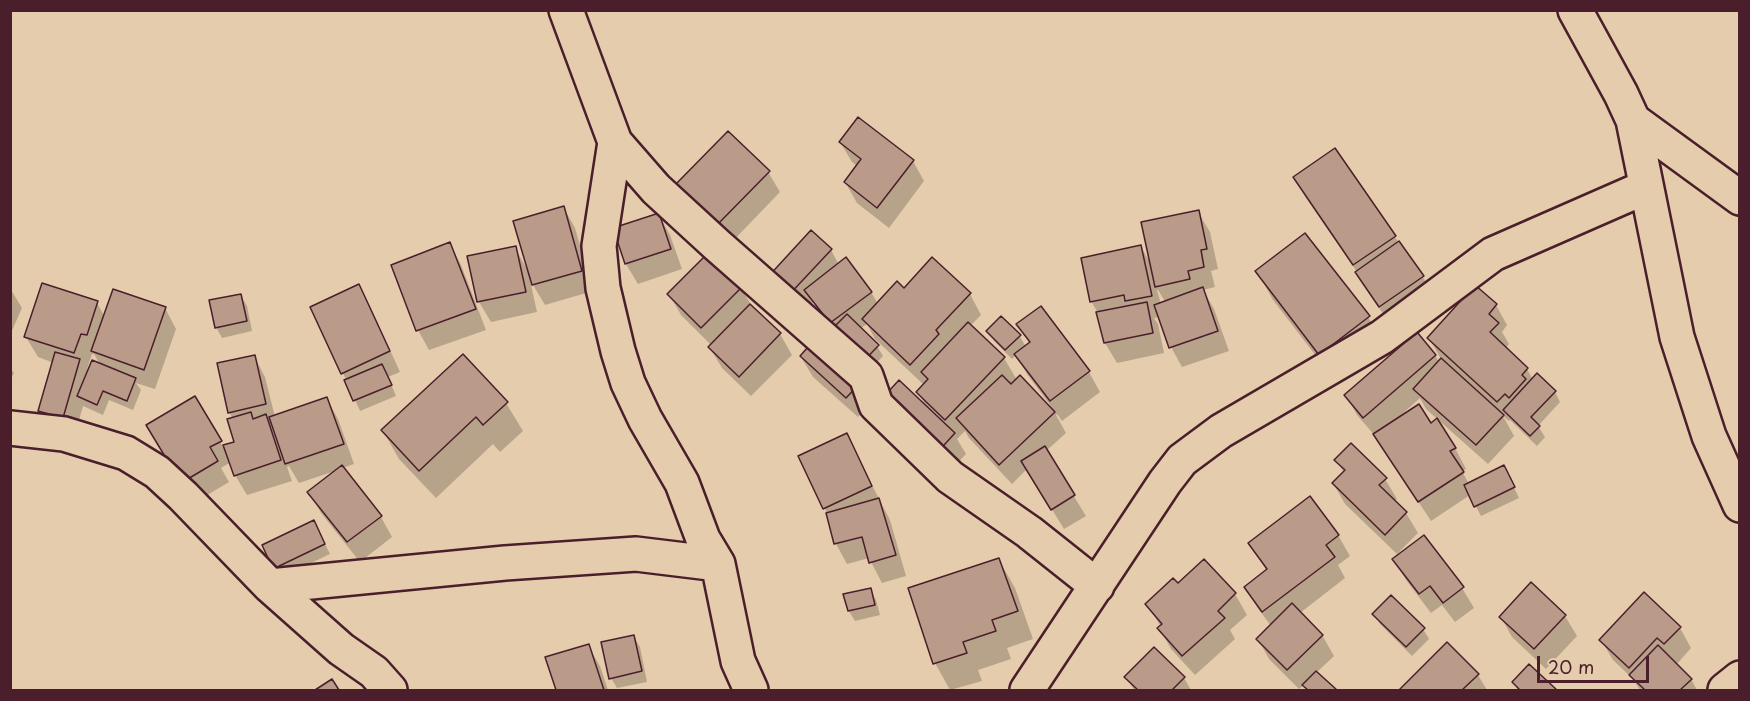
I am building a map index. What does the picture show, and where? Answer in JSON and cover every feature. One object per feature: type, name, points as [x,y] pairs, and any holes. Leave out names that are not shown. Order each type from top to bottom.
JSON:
[{"type":"street","points":[[566,10],[615,142],[664,197],[867,376],[876,405],[950,477],[1029,532],[1097,586]]},
{"type":"street","points":[[1575,10],[1633,120],[1677,337],[1709,436],[1740,506]]},
{"type":"street","points":[[1633,120],[1740,198]]},
{"type":"street","points":[[615,142],[599,246],[603,288],[618,351],[628,383],[645,419],[682,483],[703,538],[718,564],[738,661],[751,690]]},
{"type":"street","points":[[1027,690],[1165,482],[1182,460],[1221,431],[1382,337],[1493,254],[1646,187]]},
{"type":"street","points":[[10,428],[64,434],[126,453],[157,472],[270,586],[341,649],[374,672],[390,690]]},
{"type":"street","points":[[270,586],[505,563],[636,554],[718,564]]},
{"type":"street","points":[[1725,690],[1740,678]]},
{"type":"building","points":[[858,117],[914,160],[877,208],[844,182],[861,159],[839,142]]},
{"type":"building","points":[[728,131],[770,171],[716,226],[675,185]]},
{"type":"building","points":[[1335,148],[1396,236],[1353,265],[1293,177]]},
{"type":"building","points":[[564,206],[582,271],[532,285],[513,221]]},
{"type":"building","points":[[1199,210],[1207,249],[1201,250],[1204,267],[1188,271],[1190,279],[1155,287],[1141,222]]},
{"type":"building","points":[[659,213],[671,249],[625,264],[613,228]]},
{"type":"building","points":[[811,230],[832,249],[786,298],[766,279]]},
{"type":"building","points":[[1305,233],[1370,316],[1319,355],[1255,271]]},
{"type":"building","points":[[1399,241],[1424,276],[1379,307],[1355,272]]},
{"type":"building","points":[[450,242],[476,309],[416,331],[391,265]]},
{"type":"building","points":[[1141,245],[1152,296],[1125,301],[1124,295],[1090,302],[1081,258]]},
{"type":"building","points":[[516,246],[526,292],[477,302],[467,256]]},
{"type":"building","points":[[708,253],[742,287],[701,328],[667,294]]},
{"type":"building","points":[[846,257],[872,292],[830,323],[804,290]]},
{"type":"building","points":[[932,257],[971,293],[936,330],[939,334],[910,365],[862,319],[897,281],[904,288]]},
{"type":"building","points":[[42,283],[98,301],[87,335],[81,334],[74,353],[24,337]]},
{"type":"building","points":[[359,284],[390,351],[341,374],[310,307]]},
{"type":"building","points":[[1475,285],[1497,304],[1489,314],[1499,323],[1490,332],[1528,368],[1522,375],[1526,379],[1509,398],[1505,394],[1497,402],[1427,338]]},
{"type":"building","points":[[1203,287],[1218,331],[1169,348],[1154,305]]},
{"type":"building","points":[[113,289],[166,307],[144,370],[91,351]]},
{"type":"building","points":[[241,294],[247,321],[215,328],[209,300]]},
{"type":"building","points":[[1147,302],[1153,333],[1104,343],[1096,312]]},
{"type":"building","points":[[750,304],[781,333],[739,377],[708,347]]},
{"type":"building","points":[[1041,306],[1090,371],[1050,401],[1014,354],[1030,342],[1016,324]]},
{"type":"building","points":[[847,314],[879,345],[858,367],[826,335]]},
{"type":"building","points":[[1001,316],[1021,335],[1005,350],[986,331]]},
{"type":"building","points":[[968,322],[1005,357],[945,420],[916,392],[928,379],[921,372]]},
{"type":"building","points":[[1417,332],[1436,355],[1363,418],[1344,395]]},
{"type":"building","points":[[817,337],[864,379],[846,398],[800,356]]},
{"type":"building","points":[[55,352],[80,359],[63,418],[38,411]]},
{"type":"building","points":[[463,354],[508,402],[483,425],[476,417],[419,471],[381,430]]},
{"type":"building","points":[[255,355],[266,404],[228,413],[217,363]]},
{"type":"building","points":[[1441,358],[1504,415],[1476,445],[1413,389]]},
{"type":"building","points":[[92,360],[136,378],[127,401],[103,391],[97,405],[77,396]]},
{"type":"building","points":[[382,364],[392,385],[353,401],[344,380]]},
{"type":"building","points":[[1537,373],[1556,391],[1531,417],[1540,426],[1530,436],[1503,410]]},
{"type":"building","points":[[1002,375],[1011,384],[1020,375],[1055,412],[999,465],[956,418]]},
{"type":"building","points":[[899,380],[955,433],[935,455],[878,403]]},
{"type":"building","points":[[195,396],[222,441],[210,447],[218,461],[181,483],[146,425]]},
{"type":"building","points":[[327,397],[344,444],[285,464],[269,417]]},
{"type":"building","points":[[1419,404],[1431,423],[1437,418],[1456,448],[1450,451],[1464,472],[1418,502],[1373,434]]},
{"type":"building","points":[[251,412],[253,419],[266,414],[281,460],[234,476],[223,445],[234,442],[227,419]]},
{"type":"building","points":[[847,433],[872,486],[823,509],[798,456]]},
{"type":"building","points":[[1351,443],[1387,478],[1379,485],[1407,512],[1385,535],[1332,483],[1345,470],[1334,460]]},
{"type":"building","points":[[1045,446],[1075,495],[1051,510],[1021,461]]},
{"type":"building","points":[[342,465],[382,516],[347,542],[307,492]]},
{"type":"building","points":[[1504,465],[1515,487],[1474,507],[1464,485]]},
{"type":"building","points":[[1310,496],[1339,535],[1326,545],[1335,557],[1262,612],[1244,587],[1267,569],[1248,543]]},
{"type":"building","points":[[879,498],[896,555],[869,563],[862,537],[834,544],[826,513]]},
{"type":"building","points":[[314,520],[325,544],[273,569],[262,545]]},
{"type":"building","points":[[1424,535],[1464,587],[1443,603],[1430,586],[1419,594],[1392,559]]},
{"type":"building","points":[[999,558],[1018,611],[992,620],[996,631],[963,642],[967,653],[933,664],[908,588]]},
{"type":"building","points":[[1204,559],[1236,593],[1218,611],[1225,618],[1182,656],[1157,628],[1162,624],[1145,604],[1173,578],[1178,583]]},
{"type":"building","points":[[1531,582],[1566,615],[1534,649],[1499,617]]},
{"type":"building","points":[[871,588],[875,605],[848,611],[843,594]]},
{"type":"building","points":[[1644,592],[1681,627],[1664,644],[1657,638],[1629,668],[1599,640]]},
{"type":"building","points":[[1391,595],[1425,628],[1406,647],[1372,614]]},
{"type":"building","points":[[1292,603],[1323,635],[1287,670],[1256,639]]},
{"type":"building","points":[[634,635],[642,671],[609,679],[601,642]]},
{"type":"building","points":[[1447,642],[1479,674],[1462,690],[1399,690]]},
{"type":"building","points":[[589,644],[604,690],[556,690],[545,657]]},
{"type":"building","points":[[1658,645],[1692,679],[1680,690],[1645,690],[1629,675]]},
{"type":"building","points":[[1154,647],[1185,677],[1172,690],[1138,690],[1124,677]]},
{"type":"building","points":[[1529,664],[1557,690],[1520,690],[1512,682]]},
{"type":"building","points":[[1316,671],[1337,690],[1308,690],[1302,685]]},
{"type":"building","points":[[332,679],[339,690],[315,690]]}]
